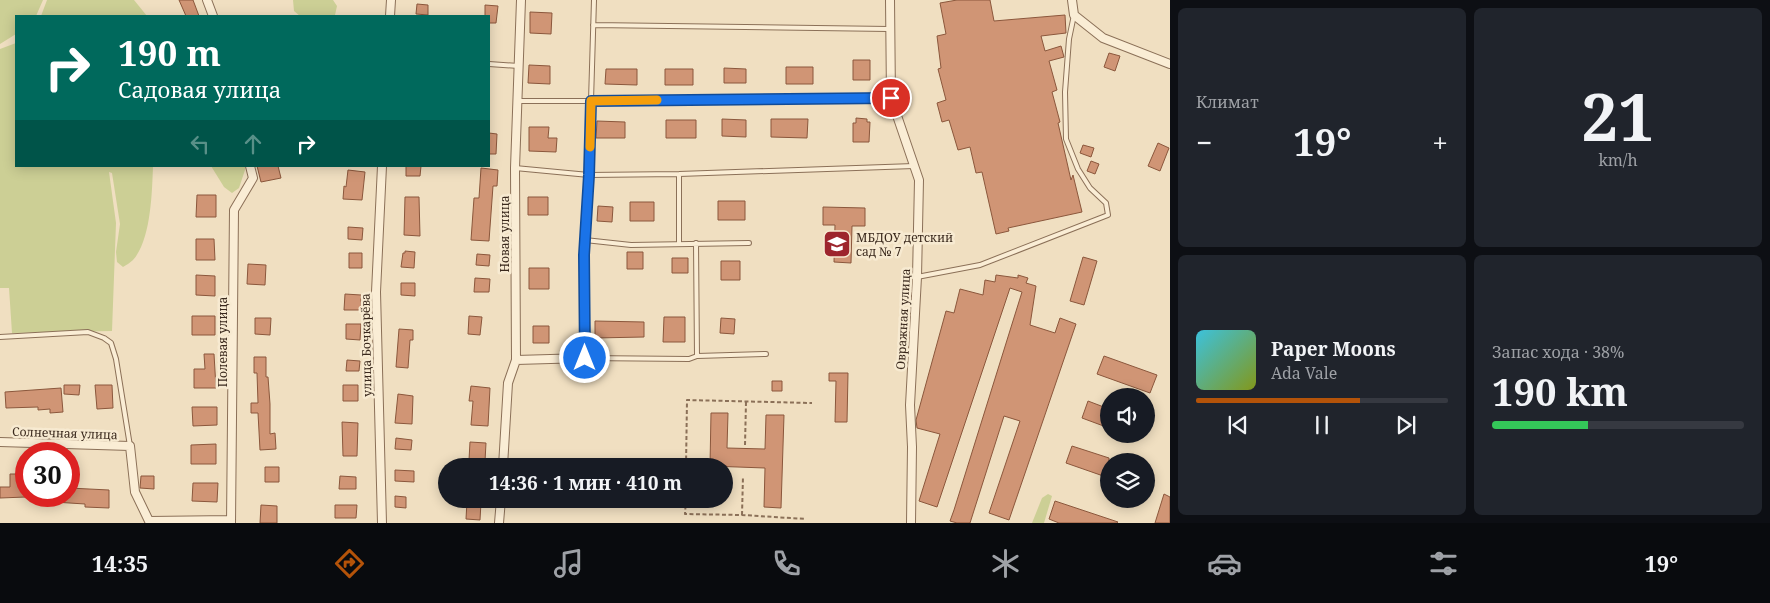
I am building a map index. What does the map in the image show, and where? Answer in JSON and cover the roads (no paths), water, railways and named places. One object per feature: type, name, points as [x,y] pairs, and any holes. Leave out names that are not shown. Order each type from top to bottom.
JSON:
[{"type":"street","points":[[207,0],[213,15]]},
{"type":"street","points":[[390,15],[391,0]]},
{"type":"street","name":"Новая улица","points":[[503,458],[508,383],[516,360],[515,168],[521,0]]},
{"type":"street","name":"Овражная улица","points":[[890,0],[891,98],[919,180],[917,277],[910,405],[912,447],[911,523]]},
{"type":"street","points":[[1072,0],[1074,15],[1103,38],[1170,64]]},
{"type":"street","points":[[516,360],[585,358],[585,240],[591,101],[891,98]]},
{"type":"street","name":"Полевая улица","points":[[231,522],[234,210],[253,178],[250,167]]},
{"type":"street","name":"улица Бочкарёва","points":[[382,167],[376,292],[382,523]]},
{"type":"street","name":"Солнечная улица","points":[[0,442],[130,446]]},
{"type":"street","points":[[130,446],[135,492],[149,520],[231,522]]},
{"type":"street","points":[[499,523],[500,508]]},
{"type":"lane","points":[[518,101],[591,101],[594,0]]},
{"type":"lane","points":[[917,277],[980,265],[1108,215],[1106,203],[1090,188],[1078,170],[1066,139],[1065,82],[1069,39],[1074,15]]},
{"type":"lane","points":[[593,25],[889,29]]},
{"type":"lane","points":[[490,64],[519,66]]},
{"type":"lane","points":[[515,168],[589,175],[914,166]]},
{"type":"lane","points":[[678,243],[679,174]]},
{"type":"lane","points":[[585,240],[631,245],[749,243]]},
{"type":"lane","points":[[696,243],[697,356]]},
{"type":"lane","points":[[0,337],[88,332],[111,343],[116,359],[130,446]]},
{"type":"lane","points":[[585,358],[689,359],[697,356],[766,354]]},
{"type":"place","name":"МБДОУ детский сад № 7","points":[[837,244]]}]
